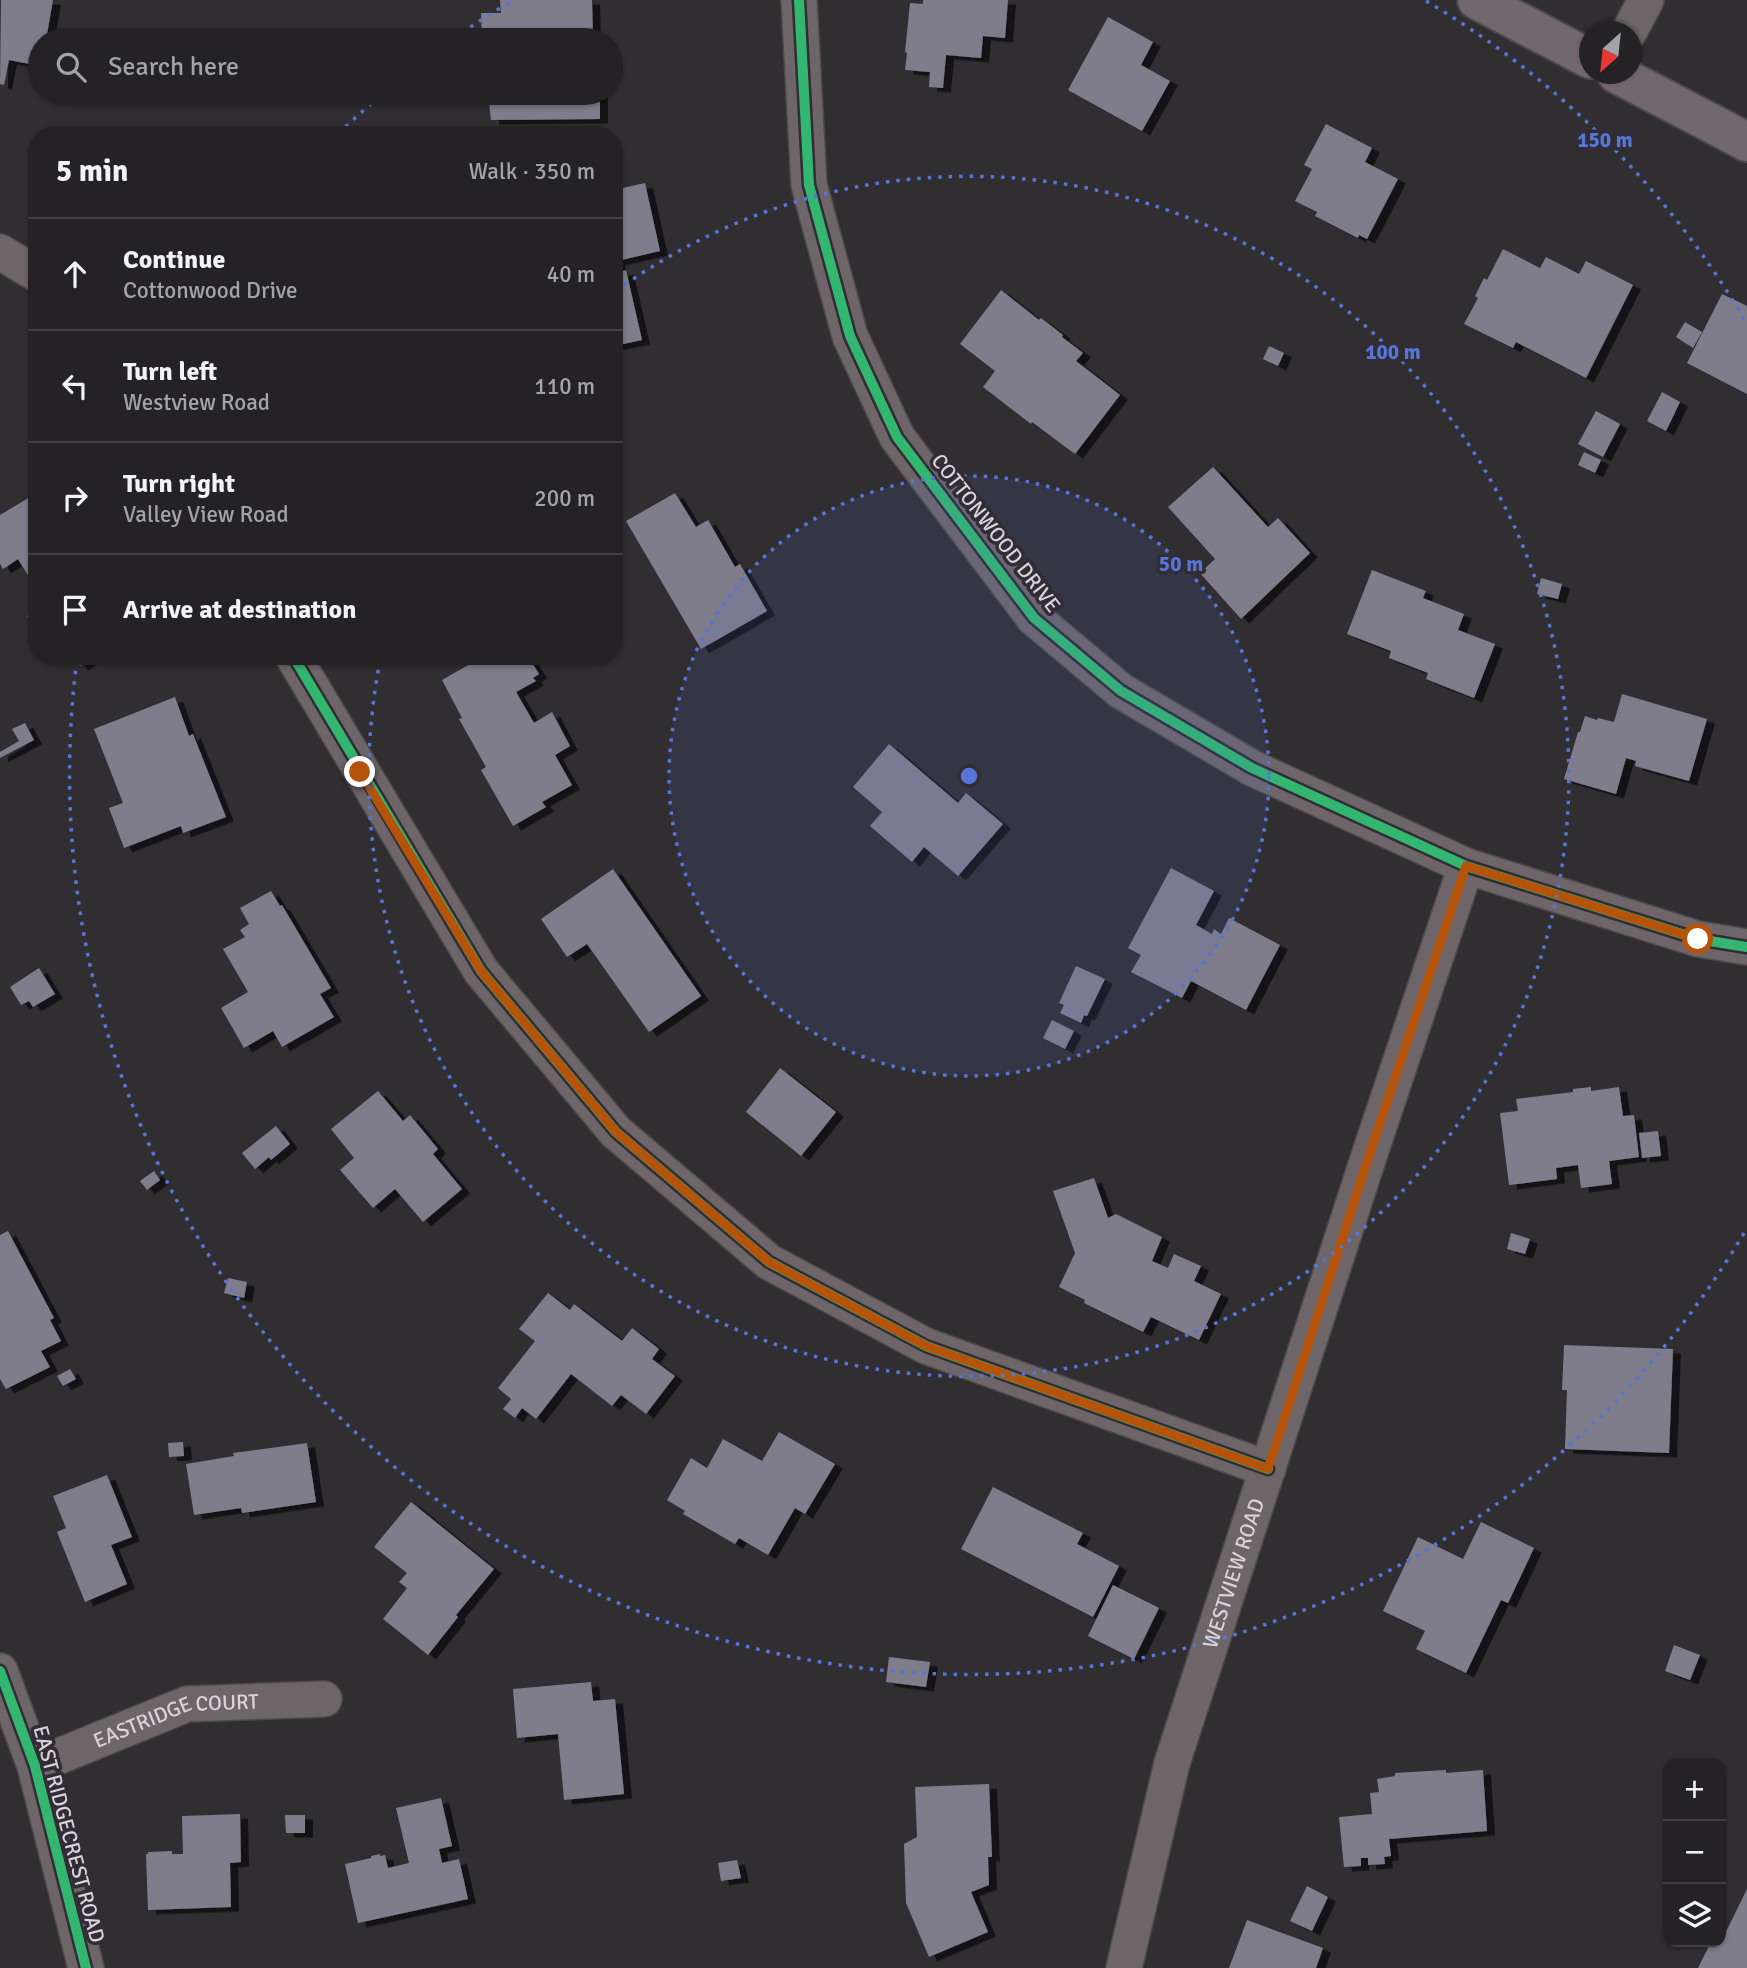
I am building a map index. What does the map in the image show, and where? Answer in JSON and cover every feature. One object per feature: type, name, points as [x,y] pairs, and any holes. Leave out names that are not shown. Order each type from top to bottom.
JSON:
[{"type":"street","name":"COTTONWOOD DRIVE","points":[[799,0],[808,185],[849,336],[897,437],[1034,618],[1121,691],[1252,768],[1466,866],[1698,939],[1747,947]]},
{"type":"street","points":[[1477,0],[1579,53]]},
{"type":"street","points":[[1635,21],[1646,0]]},
{"type":"street","points":[[1636,84],[1747,142]]},
{"type":"street","points":[[0,252],[28,269]]},
{"type":"street","points":[[298,665],[481,971],[616,1132],[769,1262],[926,1346],[1268,1469]]},
{"type":"street","name":"WESTVIEW ROAD","points":[[1124,1968],[1172,1763],[1466,866]]},
{"type":"street","name":"EAST RIDGECREST ROAD","points":[[0,1671],[35,1766],[86,1968]]},
{"type":"street","name":"EASTRIDGE COURT","points":[[35,1766],[187,1704],[324,1699]]},
{"type":"building","points":[[1,0],[53,0],[48,28],[28,28],[28,64],[9,60],[4,85],[0,84]]},
{"type":"building","points":[[500,0],[592,0],[593,28],[482,28],[481,13],[501,13]]},
{"type":"building","points":[[923,0],[1008,0],[1005,38],[983,36],[981,58],[946,55],[943,88],[929,87],[930,72],[905,70],[910,3],[923,4]]},
{"type":"building","points":[[1108,17],[1153,42],[1141,65],[1170,81],[1142,131],[1068,90]]},
{"type":"building","points":[[489,105],[600,105],[600,119],[491,120]]},
{"type":"building","points":[[1326,124],[1372,148],[1365,162],[1398,179],[1367,239],[1359,235],[1358,238],[1315,216],[1317,212],[1295,201],[1312,169],[1304,165]]},
{"type":"building","points":[[645,183],[660,251],[623,260],[623,188]]},
{"type":"building","points":[[1503,249],[1540,268],[1546,257],[1579,274],[1586,261],[1633,285],[1586,378],[1516,342],[1513,348],[1464,324],[1478,298],[1475,296],[1484,278],[1487,280]]},
{"type":"building","points":[[626,270],[642,340],[623,344],[623,271]]},
{"type":"building","points":[[1001,290],[1063,335],[1062,337],[1083,353],[1076,361],[1120,395],[1075,454],[983,387],[995,371],[960,344]]},
{"type":"building","points":[[1722,294],[1747,306],[1747,394],[1687,363]]},
{"type":"building","points":[[1685,322],[1702,332],[1693,348],[1676,337]]},
{"type":"building","points":[[1269,346],[1284,353],[1278,366],[1263,359]]},
{"type":"building","points":[[1662,392],[1680,402],[1666,431],[1647,421]]},
{"type":"building","points":[[1596,411],[1620,424],[1603,457],[1578,444]]},
{"type":"building","points":[[1584,452],[1601,460],[1595,473],[1578,465]]},
{"type":"building","points":[[1213,467],[1268,527],[1278,518],[1310,553],[1241,619],[1200,573],[1215,559],[1168,507]]},
{"type":"building","points":[[675,493],[696,527],[708,520],[735,567],[740,564],[767,611],[701,649],[626,521]]},
{"type":"building","points":[[28,498],[28,575],[18,559],[3,569],[0,564],[0,515]]},
{"type":"building","points":[[1372,570],[1426,591],[1423,598],[1464,614],[1458,630],[1495,644],[1474,698],[1426,679],[1428,673],[1389,658],[1391,651],[1347,634]]},
{"type":"building","points":[[1541,578],[1562,584],[1558,599],[1537,594]]},
{"type":"building","points":[[468,665],[534,665],[539,674],[533,678],[536,681],[516,692],[534,723],[552,712],[570,746],[555,755],[572,785],[542,802],[546,807],[513,826],[481,770],[486,767],[459,719],[462,718],[442,680]]},
{"type":"building","points":[[1622,694],[1707,719],[1689,781],[1635,766],[1636,761],[1626,758],[1616,794],[1564,779],[1585,716],[1614,722]]},
{"type":"building","points":[[175,697],[189,736],[193,734],[226,817],[183,833],[181,826],[124,848],[109,808],[123,803],[94,729]]},
{"type":"building","points":[[25,723],[34,740],[0,758],[0,752],[19,741],[12,729]]},
{"type":"building","points":[[889,744],[958,803],[966,793],[1003,824],[958,876],[924,847],[912,862],[870,826],[882,812],[853,787]]},
{"type":"building","points":[[1171,868],[1214,891],[1196,925],[1212,934],[1214,929],[1221,934],[1229,918],[1280,945],[1246,1010],[1191,981],[1182,998],[1131,972],[1141,955],[1128,948]]},
{"type":"building","points":[[613,869],[701,996],[649,1032],[587,944],[567,957],[541,919]]},
{"type":"building","points":[[271,891],[331,988],[320,994],[334,1017],[282,1047],[273,1031],[244,1048],[221,1008],[248,992],[223,949],[245,937],[240,930],[249,924],[240,908]]},
{"type":"building","points":[[1076,966],[1105,979],[1081,1023],[1060,1013],[1064,1005],[1059,1003]]},
{"type":"building","points":[[39,968],[55,994],[33,1007],[29,1001],[21,1005],[10,987]]},
{"type":"building","points":[[1052,1020],[1074,1031],[1065,1049],[1043,1038]]},
{"type":"building","points":[[780,1068],[836,1112],[801,1156],[746,1112]]},
{"type":"building","points":[[1591,1087],[1591,1091],[1619,1087],[1623,1116],[1634,1115],[1639,1157],[1609,1161],[1612,1184],[1581,1188],[1578,1165],[1556,1168],[1557,1179],[1509,1185],[1500,1113],[1518,1111],[1516,1099]]},
{"type":"building","points":[[378,1091],[403,1121],[410,1115],[438,1149],[433,1154],[462,1189],[423,1222],[395,1189],[373,1208],[340,1170],[354,1158],[331,1129]]},
{"type":"building","points":[[276,1126],[290,1144],[255,1169],[242,1153]]},
{"type":"building","points":[[1658,1131],[1661,1156],[1642,1158],[1639,1133]]},
{"type":"building","points":[[154,1171],[160,1180],[147,1190],[140,1181]]},
{"type":"building","points":[[1094,1178],[1108,1218],[1116,1214],[1162,1237],[1152,1261],[1168,1268],[1174,1254],[1201,1266],[1194,1281],[1221,1294],[1199,1340],[1151,1317],[1143,1332],[1084,1303],[1085,1300],[1059,1287],[1075,1253],[1053,1191]]},
{"type":"building","points":[[8,1231],[54,1318],[50,1320],[61,1341],[41,1351],[50,1367],[6,1389],[0,1379],[0,1235]]},
{"type":"building","points":[[1511,1233],[1530,1239],[1525,1254],[1507,1249]]},
{"type":"building","points":[[228,1278],[247,1282],[244,1298],[224,1293]]},
{"type":"building","points":[[548,1293],[570,1310],[574,1304],[622,1341],[632,1328],[659,1349],[652,1359],[675,1376],[646,1414],[621,1395],[612,1406],[571,1374],[536,1419],[522,1408],[515,1418],[503,1409],[511,1399],[498,1388],[535,1341],[519,1329]]},
{"type":"building","points":[[1564,1345],[1673,1349],[1669,1453],[1565,1449],[1567,1390],[1562,1390]]},
{"type":"building","points":[[70,1369],[76,1379],[63,1386],[57,1376]]},
{"type":"building","points":[[779,1432],[835,1464],[805,1514],[795,1508],[768,1555],[739,1538],[735,1544],[683,1514],[685,1511],[667,1500],[691,1458],[707,1468],[723,1439],[762,1461]]},
{"type":"building","points":[[183,1442],[184,1456],[169,1457],[168,1443]]},
{"type":"building","points":[[307,1443],[316,1502],[242,1513],[241,1508],[194,1515],[186,1464],[234,1456],[233,1453]]},
{"type":"building","points":[[107,1475],[132,1537],[111,1545],[127,1584],[85,1602],[57,1532],[66,1528],[53,1496]]},
{"type":"building","points":[[993,1487],[1083,1533],[1077,1544],[1119,1566],[1093,1617],[961,1549]]},
{"type":"building","points":[[411,1502],[494,1569],[456,1615],[458,1617],[428,1655],[383,1619],[407,1588],[399,1582],[407,1573],[374,1547]]},
{"type":"building","points":[[1481,1522],[1534,1548],[1508,1603],[1501,1600],[1466,1673],[1416,1649],[1425,1631],[1383,1611],[1418,1537],[1463,1559]]},
{"type":"building","points":[[1113,1585],[1159,1608],[1134,1659],[1088,1636]]},
{"type":"building","points":[[1674,1645],[1700,1655],[1690,1680],[1665,1671]]},
{"type":"building","points":[[889,1657],[930,1662],[926,1687],[886,1682]]},
{"type":"building","points":[[591,1682],[593,1701],[615,1699],[624,1794],[564,1800],[558,1734],[517,1738],[513,1689]]},
{"type":"building","points":[[1446,1770],[1446,1773],[1483,1770],[1487,1831],[1389,1839],[1391,1856],[1384,1857],[1385,1864],[1368,1865],[1368,1858],[1361,1858],[1361,1866],[1344,1867],[1339,1817],[1372,1814],[1370,1793],[1379,1792],[1377,1779],[1395,1776],[1395,1773]]},
{"type":"building","points":[[989,1784],[992,1857],[988,1857],[989,1885],[971,1892],[988,1932],[929,1957],[906,1903],[904,1844],[917,1837],[915,1787]]},
{"type":"building","points":[[441,1798],[452,1846],[439,1849],[442,1863],[459,1859],[468,1899],[358,1923],[345,1864],[380,1854],[385,1855],[388,1868],[409,1863],[396,1808]]},
{"type":"building","points":[[240,1814],[241,1862],[230,1863],[231,1907],[148,1910],[146,1854],[172,1851],[172,1854],[183,1854],[182,1816]]},
{"type":"building","points":[[285,1815],[305,1815],[305,1833],[286,1833]]},
{"type":"building","points":[[737,1860],[741,1878],[721,1881],[718,1863]]},
{"type":"building","points":[[1307,1886],[1328,1897],[1312,1931],[1290,1921]]},
{"type":"building","points":[[1747,1889],[1747,1968],[1698,1968],[1708,1947],[1726,1947],[1726,1932]]},
{"type":"building","points":[[1247,1920],[1323,1948],[1316,1968],[1229,1968]]},
{"type":"cycle path","points":[[799,0],[809,185],[850,336],[897,437],[1034,618],[1121,691],[1252,768],[1466,866],[1698,939],[1747,947]]},
{"type":"cycle path","points":[[298,665],[481,971],[616,1132],[769,1262],[926,1346],[1268,1469]]},
{"type":"cycle path","points":[[0,1671],[35,1766],[86,1968]]},
{"type":"route","points":[[360,772],[481,971],[616,1132],[769,1262],[926,1346],[1268,1469],[1466,866],[1698,939]]}]
